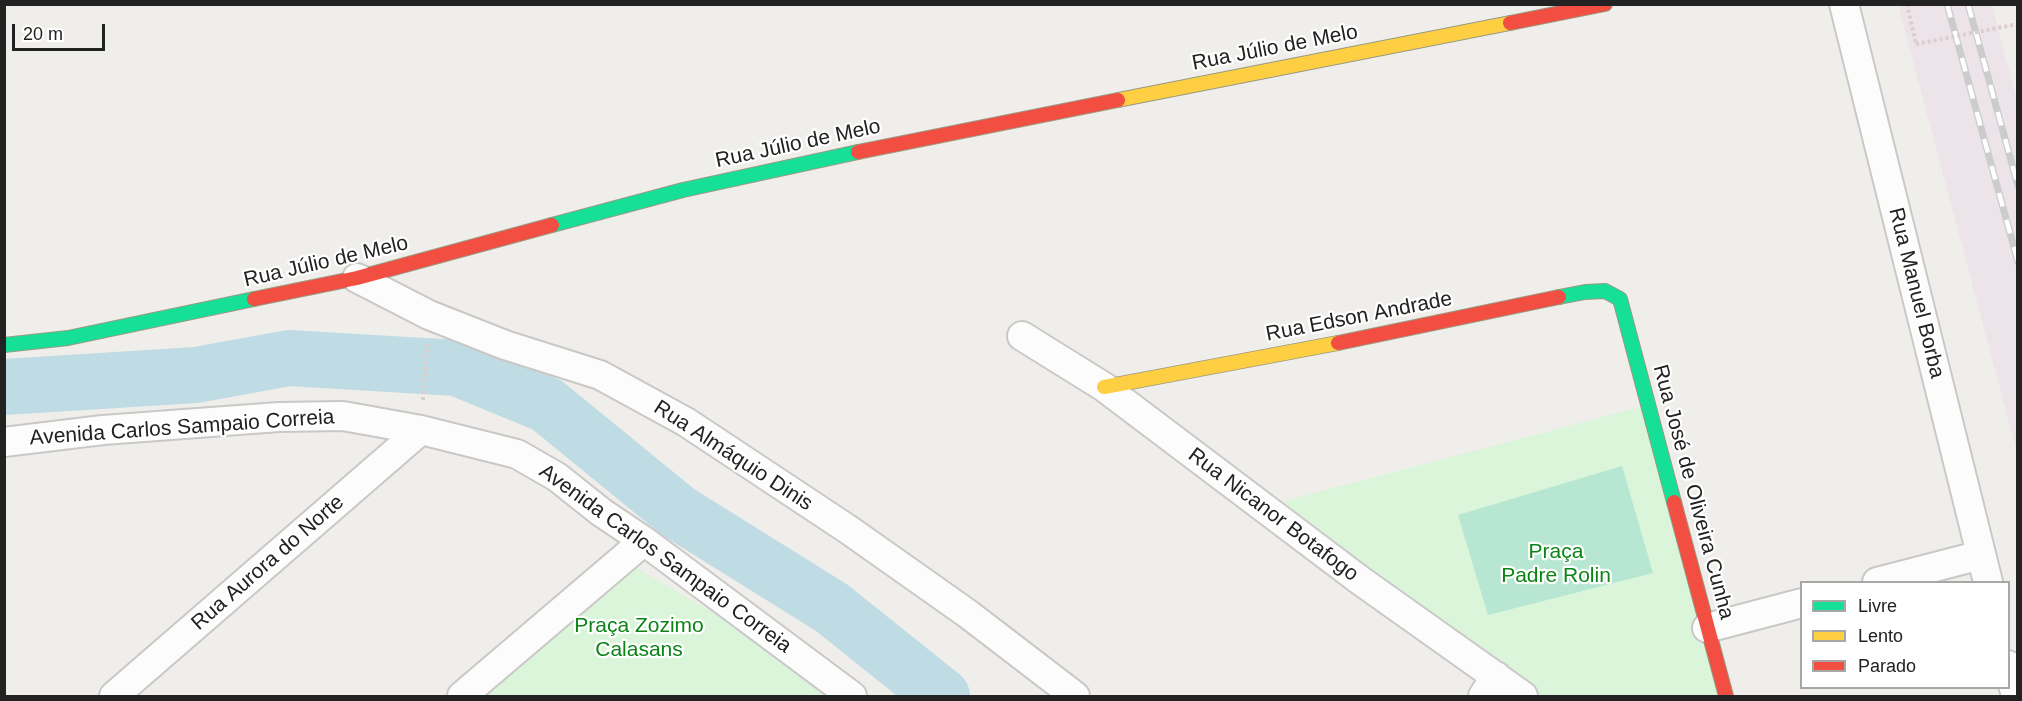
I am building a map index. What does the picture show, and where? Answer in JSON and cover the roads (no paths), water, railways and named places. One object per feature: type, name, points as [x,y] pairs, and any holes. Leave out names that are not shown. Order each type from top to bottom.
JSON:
[{"type":"street","name":"Rua Júlio de Melo","points":[[4,345],[68,338],[357,278],[683,190],[942,134],[1605,4]]},
{"type":"street","name":"Rua Manuel Borba","points":[[1844,4],[1988,581]]},
{"type":"street","name":"Rua Almáquio Dinis","points":[[357,278],[429,315],[505,345],[600,375],[686,422],[968,614],[1075,696]]},
{"type":"street","name":"Rua Edson Andrade","points":[[1104,387],[1298,351],[1586,292],[1605,291],[1620,298]]},
{"type":"street","name":"Rua José de Oliveira Cunha","points":[[1620,298],[1726,696]]},
{"type":"street","name":"Rua Nicanor Botafogo","points":[[1022,336],[1104,387],[1361,581],[1490,686],[1523,696]]},
{"type":"street","name":"Avenida Carlos Sampaio Correia","points":[[4,442],[103,430],[279,417],[343,416],[421,430],[517,454],[557,477],[601,512],[644,541],[852,696]]},
{"type":"street","name":"Rua Aurora do Norte","points":[[114,696],[421,430]]},
{"type":"street","points":[[462,696],[644,541]]},
{"type":"street","points":[[1881,581],[1981,555]]},
{"type":"street","points":[[1707,628],[1800,604]]},
{"type":"street","points":[[2010,673],[2016,696]]},
{"type":"waterway","points":[[4,387],[196,375],[289,358],[457,368],[547,405],[678,512],[832,608],[942,696]]},
{"type":"railway","points":[[1947,4],[2018,262]]},
{"type":"railway","points":[[1968,4],[2018,186]]},
{"type":"park label","name":"Praça Padre Rolin","points":[[1556,564]]},
{"type":"park label","name":"Praça Zozimo Calasans","points":[[639,638]]}]
